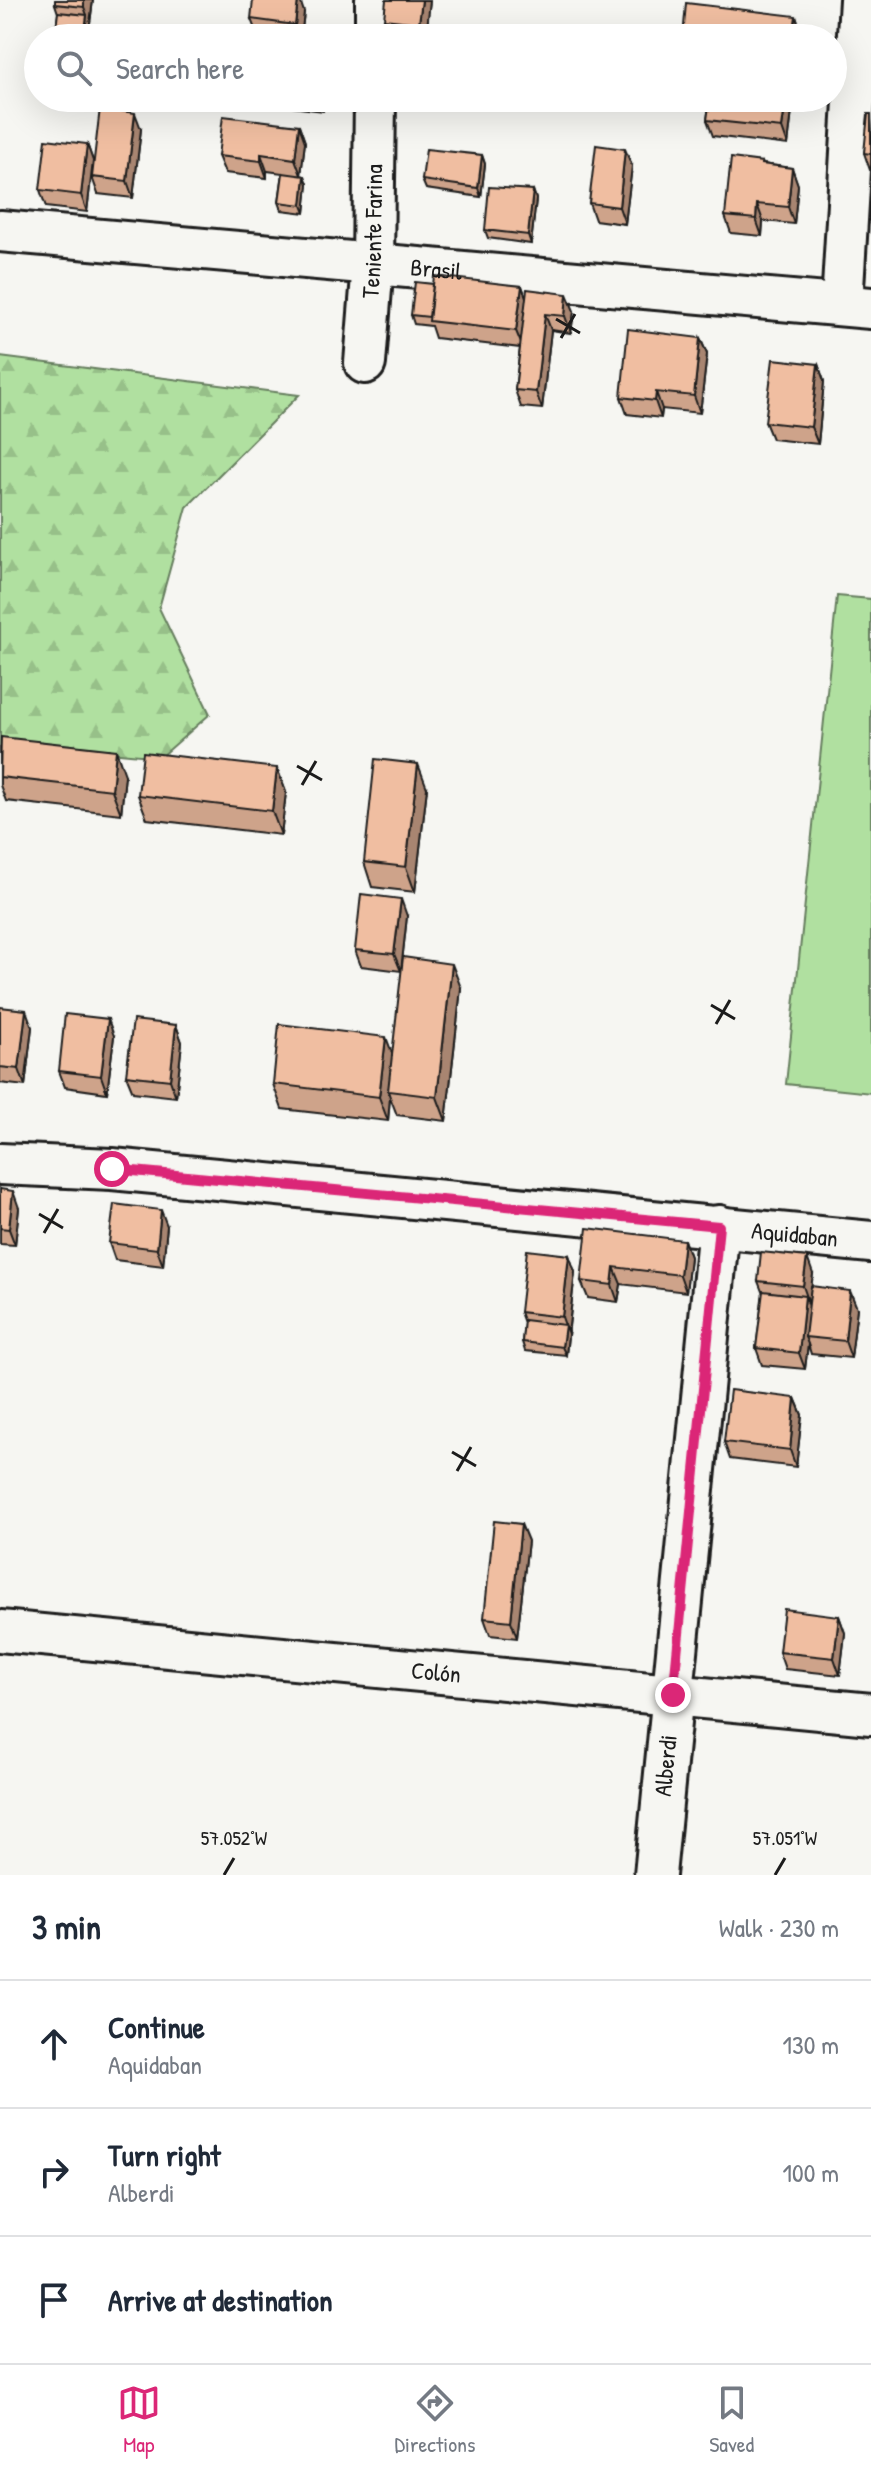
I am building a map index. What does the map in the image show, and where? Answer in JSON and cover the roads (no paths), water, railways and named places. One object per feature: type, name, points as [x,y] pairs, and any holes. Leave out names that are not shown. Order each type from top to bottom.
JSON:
[{"type":"street","points":[[376,0],[376,24]]},
{"type":"street","points":[[857,306],[860,0]]},
{"type":"street","name":"Teniente Farina","points":[[365,363],[373,264],[375,112]]},
{"type":"street","name":"Brasil","points":[[0,231],[857,306]]},
{"type":"street","name":"Aquidaban","points":[[0,1164],[112,1169],[871,1242]]},
{"type":"street","name":"Alberdi","points":[[655,1875],[719,1226]]},
{"type":"street","name":"Colón","points":[[0,1631],[871,1714]]}]
